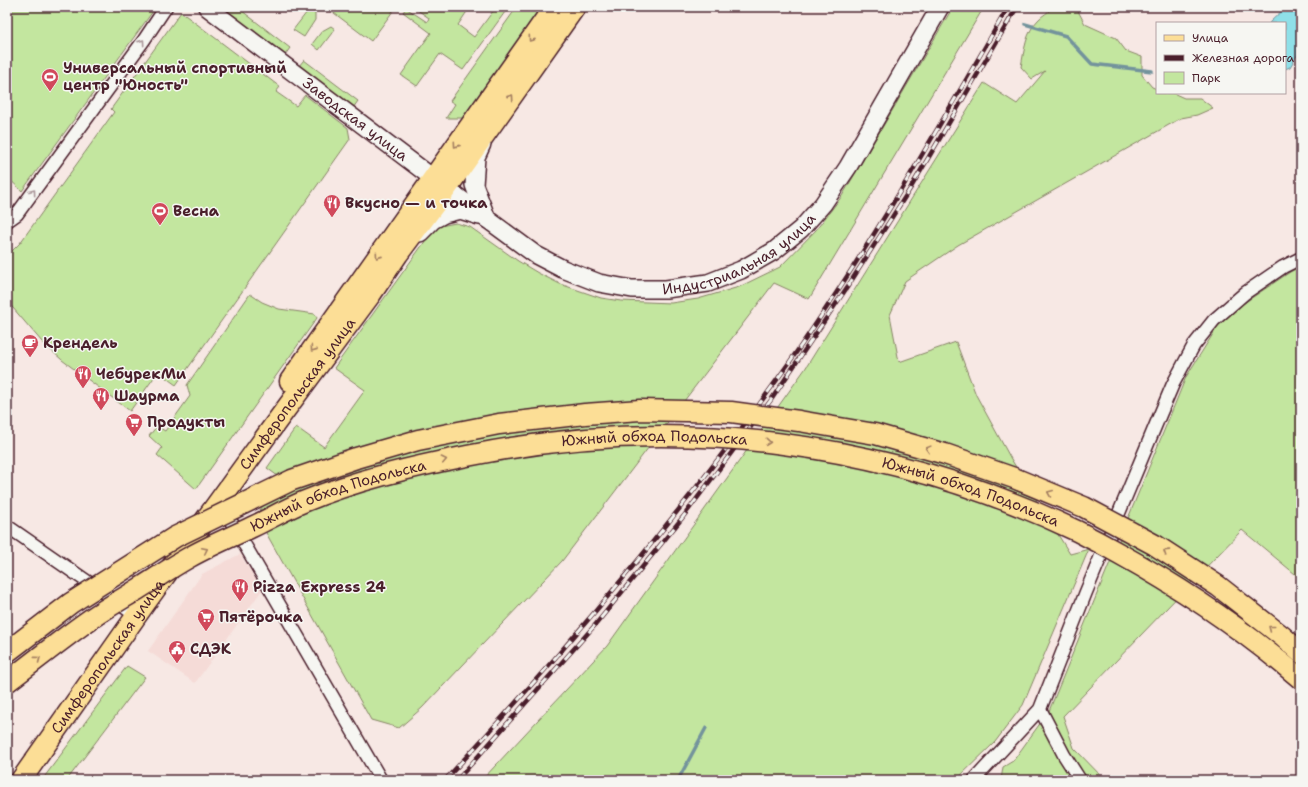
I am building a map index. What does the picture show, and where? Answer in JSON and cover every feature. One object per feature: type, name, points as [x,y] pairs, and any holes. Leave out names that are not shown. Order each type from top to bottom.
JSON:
[{"type":"main road","name":"Заводская улица","points":[[207,7],[440,183]]},
{"type":"main road","name":"Симферопольская улица","points":[[7,778],[132,612],[216,506],[371,294],[398,254],[440,183],[554,7]]},
{"type":"main road","name":"Симферопольская улица","points":[[20,780],[132,612],[284,390],[440,183],[489,129],[575,7]]},
{"type":"main road","name":"Индустриальная улица","points":[[440,183],[536,254],[563,269],[599,283],[632,289],[666,289],[708,283],[741,270],[774,251],[801,229],[823,204],[848,167],[940,7]]},
{"type":"main road","points":[[487,219],[474,184],[476,157],[489,129]]},
{"type":"main road","points":[[398,254],[433,220],[444,214],[460,210],[487,219]]},
{"type":"main road","name":"Южный обход Подольска","points":[[7,652],[71,603],[175,538],[292,480],[356,458],[426,438],[499,424],[585,414],[640,410],[731,412],[799,421],[875,434],[945,454],[1014,478],[1084,507],[1155,545],[1218,586],[1282,636],[1301,653]]},
{"type":"main road","name":"Южный обход Подольска","points":[[7,682],[93,618],[189,558],[304,502],[364,481],[425,464],[503,448],[587,438],[644,435],[722,438],[798,445],[875,459],[941,477],[1006,500],[1078,531],[1149,570],[1207,607],[1267,650],[1301,679]]},
{"type":"street","points":[[7,221],[17,214],[166,7]]},
{"type":"street","points":[[974,780],[1040,709],[1086,592],[1159,417],[1194,345],[1214,320],[1245,293],[1283,267],[1301,258]]},
{"type":"street","points":[[216,506],[225,512],[232,523],[381,780]]},
{"type":"street","points":[[7,526],[132,612]]},
{"type":"street","points":[[1040,709],[1064,755],[1080,780]]},
{"type":"shaded area","points":[[240,554],[262,590],[195,683],[148,651],[202,574]]},
{"type":"green space","name":"Универсальный спортивный центр \"Юность\"","points":[[7,7],[156,7],[22,191],[7,177]]},
{"type":"green space","points":[[222,7],[237,7],[290,48],[285,55]]},
{"type":"green space","points":[[302,7],[312,7],[315,9],[315,20],[304,37],[293,30],[307,12]]},
{"type":"green space","points":[[326,7],[396,7],[371,41]]},
{"type":"green space","points":[[413,7],[421,7],[424,9],[425,7],[470,7],[458,25],[474,37],[496,7],[505,12],[463,70],[440,54],[417,86],[401,75],[431,33],[403,12],[406,8],[427,22],[429,18]]},
{"type":"green space","points":[[517,7],[544,7],[470,112],[463,118],[446,118],[455,104],[450,101]]},
{"type":"green space","points":[[953,7],[984,7],[809,299],[774,283],[562,561],[422,708],[399,728],[371,720],[256,515],[283,480],[267,468],[296,427],[324,447],[365,390],[334,368],[431,233],[440,226],[456,223],[470,227],[518,261],[538,273],[560,284],[601,298],[621,301],[671,303],[698,299],[739,287],[780,267],[816,230],[842,196]]},
{"type":"green space","points":[[1052,7],[1078,7],[1077,9],[1085,24],[1116,38],[1126,51],[1142,57],[1142,75],[1152,87],[1156,89],[1156,94],[1175,94],[1184,98],[1200,98],[1213,108],[1197,115],[1181,118],[958,245],[905,281],[890,315],[899,362],[956,342],[976,395],[1011,459],[1070,554],[1089,549],[1023,705],[995,742],[956,780],[482,780],[607,646],[805,369],[984,83],[1017,104],[1045,71],[1032,79],[1021,67],[1026,42],[1031,30],[1038,20]]},
{"type":"green space","name":"Весна","points":[[181,12],[280,87],[276,92],[296,106],[305,95],[348,128],[350,139],[176,385],[158,372],[130,411],[62,360],[42,342],[7,301],[7,256],[20,243],[114,112],[111,109]]},
{"type":"green space","points":[[331,26],[335,29],[319,50],[312,44],[322,31]]},
{"type":"green space","points":[[304,60],[358,101],[353,108],[298,67]]},
{"type":"green space","points":[[1301,266],[1301,579],[1242,530],[1063,716],[1074,748],[1105,780],[1001,780],[1003,767],[1013,761],[1049,711],[1186,377],[1218,326],[1244,303]]},
{"type":"green space","points":[[250,294],[262,302],[279,309],[315,314],[317,318],[196,489],[157,455],[162,448],[149,436],[157,426],[165,431],[190,396],[187,385]]},
{"type":"green space","points":[[127,666],[145,677],[67,780],[42,780]]},
{"type":"water","points":[[1286,7],[1301,7],[1301,49],[1290,67],[1286,69],[1286,22],[1270,22]]},
{"type":"waterway","points":[[1025,24],[1066,36],[1092,64],[1152,71]]},
{"type":"waterway","points":[[678,780],[706,728]]},
{"type":"railway","points":[[445,780],[529,688],[610,594],[688,498],[763,399],[829,304],[891,207],[1008,7]]},
{"type":"railway","points":[[457,780],[596,624],[683,517],[771,400],[848,286],[910,189],[1017,7]]},
{"type":"place","name":"Универсальный спортивный центр \"Юность\"","points":[[50,92]]},
{"type":"place","name":"Вкусно — и точка","points":[[332,218]]},
{"type":"place","name":"Весна","points":[[160,226]]},
{"type":"place","name":"Крендель","points":[[30,358]]},
{"type":"place","name":"ЧебурекМи","points":[[83,389]]},
{"type":"place","name":"Шаурма","points":[[101,411]]},
{"type":"place","name":"Продукты","points":[[134,437]]},
{"type":"place","name":"Pizza Express 24","points":[[240,602]]},
{"type":"place","name":"Пятёрочка","points":[[206,632]]},
{"type":"place","name":"СДЭК","points":[[177,664]]}]
